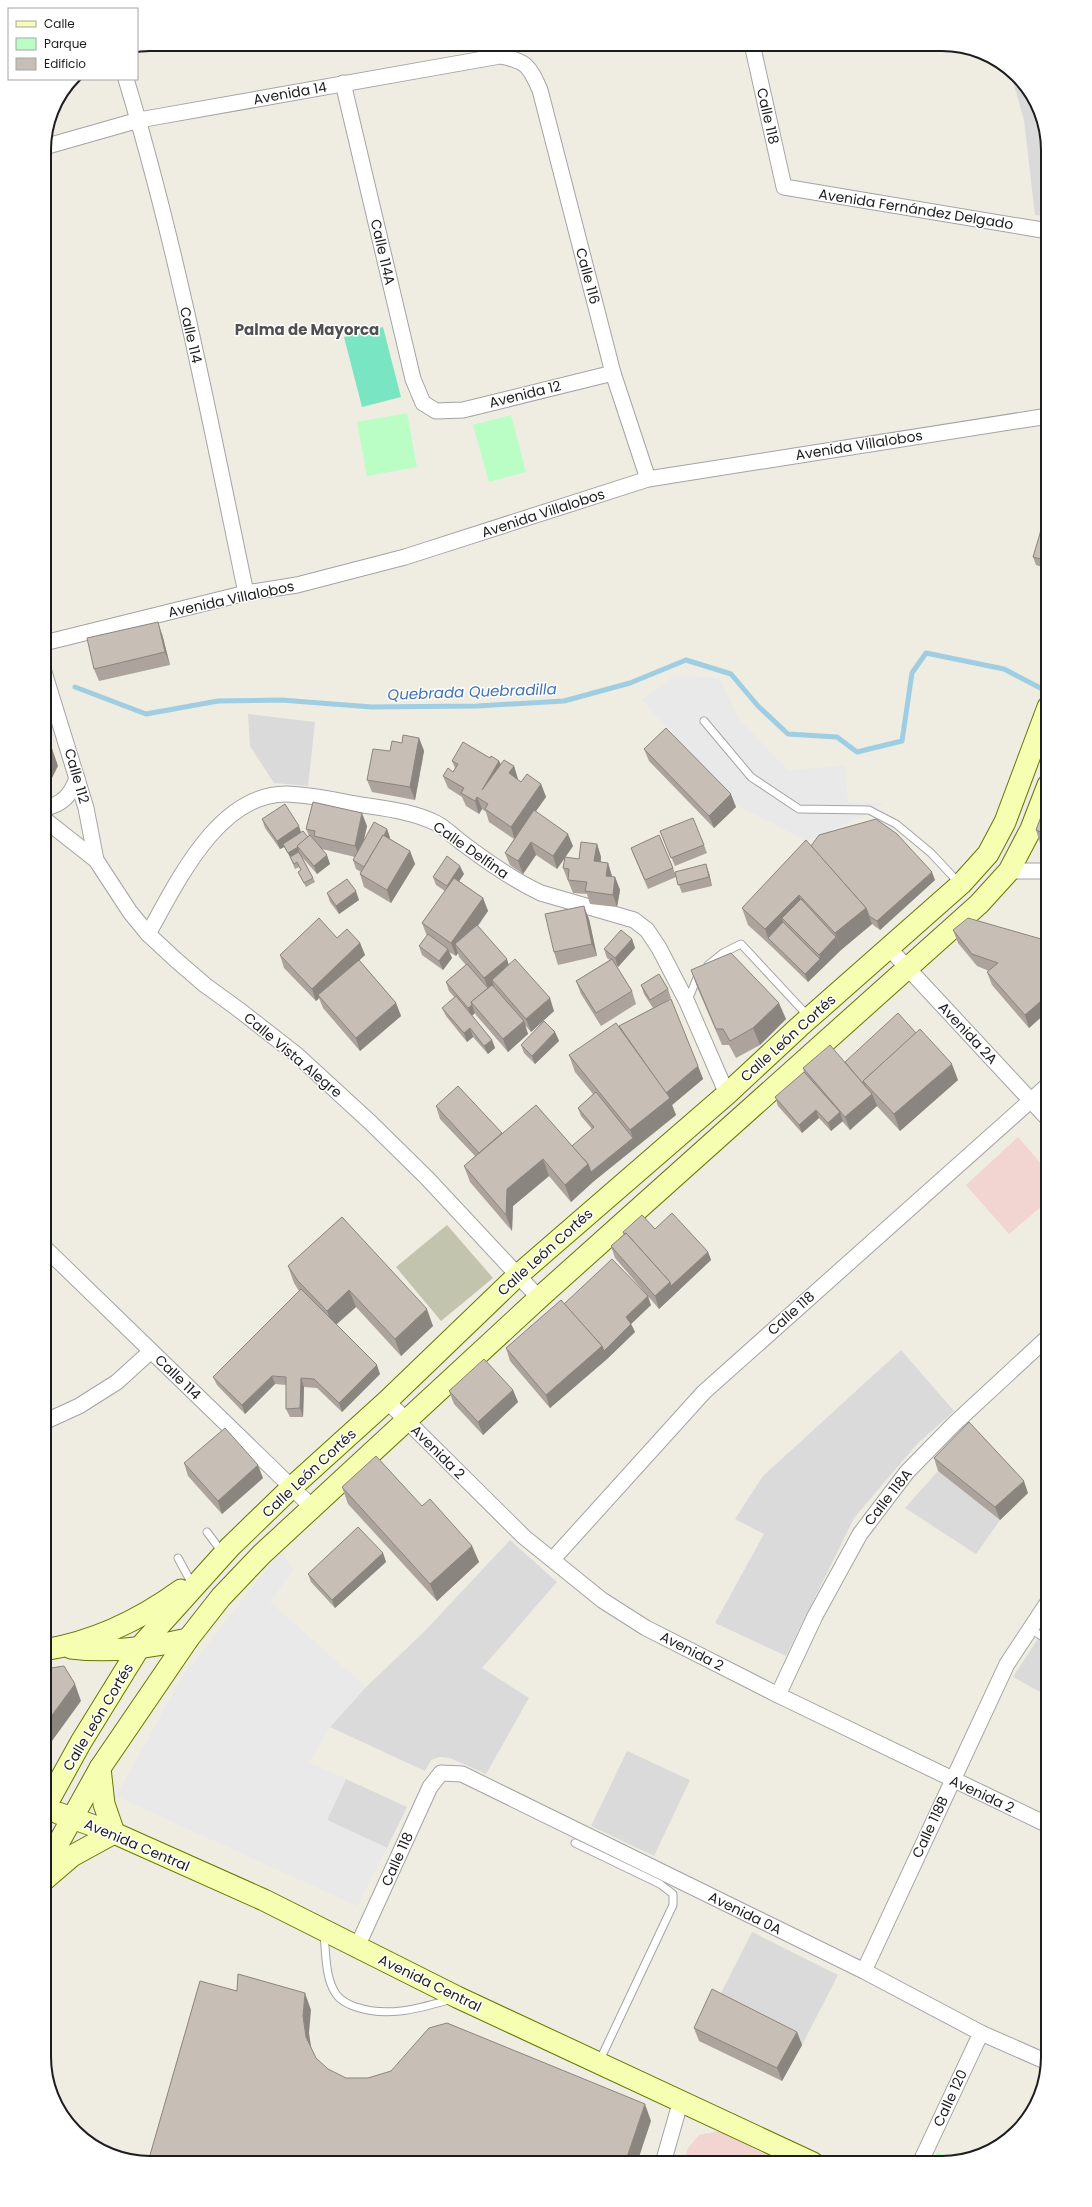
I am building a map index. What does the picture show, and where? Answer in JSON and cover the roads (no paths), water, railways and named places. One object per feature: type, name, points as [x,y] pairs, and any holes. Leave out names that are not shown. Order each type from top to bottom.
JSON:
[{"type":"main road","name":"Calle León Cortés","points":[[51,1796],[81,1742],[139,1648],[226,1550],[292,1487],[387,1401],[517,1276],[727,1094],[809,1018],[961,884],[988,854],[1005,822],[1041,726]]},
{"type":"main road","name":"Calle León Cortés","points":[[51,1856],[100,1768],[188,1639],[232,1586],[262,1554],[539,1298],[979,904],[1009,871],[1039,819]]},
{"type":"main road","points":[[52,1649],[97,1635],[132,1620],[166,1601],[191,1582],[226,1550]]},
{"type":"main road","points":[[52,1649],[87,1650],[139,1648],[188,1639]]},
{"type":"main road","points":[[51,1874],[72,1856],[114,1833],[104,1804],[100,1768]]},
{"type":"main road","name":"Avenida Central","points":[[51,1811],[114,1833],[264,1900],[457,1997],[798,2156]]},
{"type":"street","name":"Calle 118","points":[[754,51],[784,187]]},
{"type":"street","name":"Avenida 14","points":[[51,145],[139,120],[500,56],[520,59],[532,73]]},
{"type":"street","name":"Calle 116","points":[[532,73],[540,90],[613,373],[648,479]]},
{"type":"street","name":"Calle 114","points":[[126,80],[139,120],[193,340],[246,593]]},
{"type":"street","name":"Calle 114A","points":[[343,83],[413,379],[423,403],[436,412]]},
{"type":"street","name":"Avenida Fernández Delgado","points":[[784,187],[1041,230]]},
{"type":"street","name":"Avenida 12","points":[[436,412],[463,410],[613,373]]},
{"type":"street","name":"Avenida Villalobos","points":[[51,640],[246,593],[297,585],[405,557],[648,479],[1041,417]]},
{"type":"street","name":"Calle 112","points":[[51,694],[86,808],[96,860]]},
{"type":"street","points":[[51,806],[65,800],[73,790],[77,778]]},
{"type":"street","name":"Calle Delfina","points":[[148,934],[191,858],[212,834],[233,815],[253,802],[280,795],[321,798],[420,817],[437,823],[511,878],[541,894],[634,920],[647,930],[660,948],[687,1002],[727,1094]]},
{"type":"street","name":"Calle Vista Alegre","points":[[51,825],[96,860],[130,912],[148,934],[205,985],[297,1055],[366,1118],[427,1178],[539,1298]]},
{"type":"street","points":[[1009,871],[1041,871]]},
{"type":"street","name":"Avenida 2A","points":[[889,948],[1041,1111]]},
{"type":"street","name":"Calle 118","points":[[553,1559],[704,1392],[1041,1091]]},
{"type":"street","name":"Calle 114","points":[[51,1254],[312,1507]]},
{"type":"street","name":"Calle 118A","points":[[778,1695],[815,1616],[860,1534],[907,1472],[954,1424],[1041,1343]]},
{"type":"street","points":[[51,1419],[79,1406],[117,1382],[151,1351]]},
{"type":"street","name":"Avenida 2","points":[[387,1401],[524,1537],[602,1600],[646,1628],[778,1695],[1041,1822]]},
{"type":"street","name":"Calle 118B","points":[[864,1971],[1007,1664],[1041,1612]]},
{"type":"street","name":"Calle 118","points":[[357,1947],[430,1787],[441,1773]]},
{"type":"street","name":"Avenida 0A","points":[[441,1773],[462,1774],[864,1971],[981,2033],[1041,2059]]},
{"type":"street","name":"Calle 120","points":[[923,2156],[981,2033]]},
{"type":"street","points":[[665,2156],[680,2100]]},
{"type":"lane","points":[[704,721],[751,777],[799,809],[869,810],[896,824],[931,852],[961,884]]},
{"type":"lane","points":[[687,1002],[698,974],[723,953],[741,944],[809,1018]]},
{"type":"lane","points":[[207,1532],[226,1550]]},
{"type":"lane","points":[[178,1558],[191,1582]]},
{"type":"lane","points":[[1029,1628],[1041,1636]]},
{"type":"lane","points":[[575,1843],[660,1884],[673,1894],[673,1905],[599,2062]]},
{"type":"lane","points":[[324,1930],[330,1982],[336,1995],[349,2004],[377,2012],[393,2012],[411,2010],[457,1997]]},
{"type":"waterway","name":"Quebrada Quebradilla","points":[[75,687],[146,714],[218,701],[281,700],[372,707],[477,706],[564,701],[630,683],[686,660],[731,674],[758,706],[788,734],[837,737],[857,752],[902,741],[912,673],[926,653],[1004,669],[1041,688]]},
{"type":"district","name":"Palma de Mayorca","points":[[307,330]]}]
